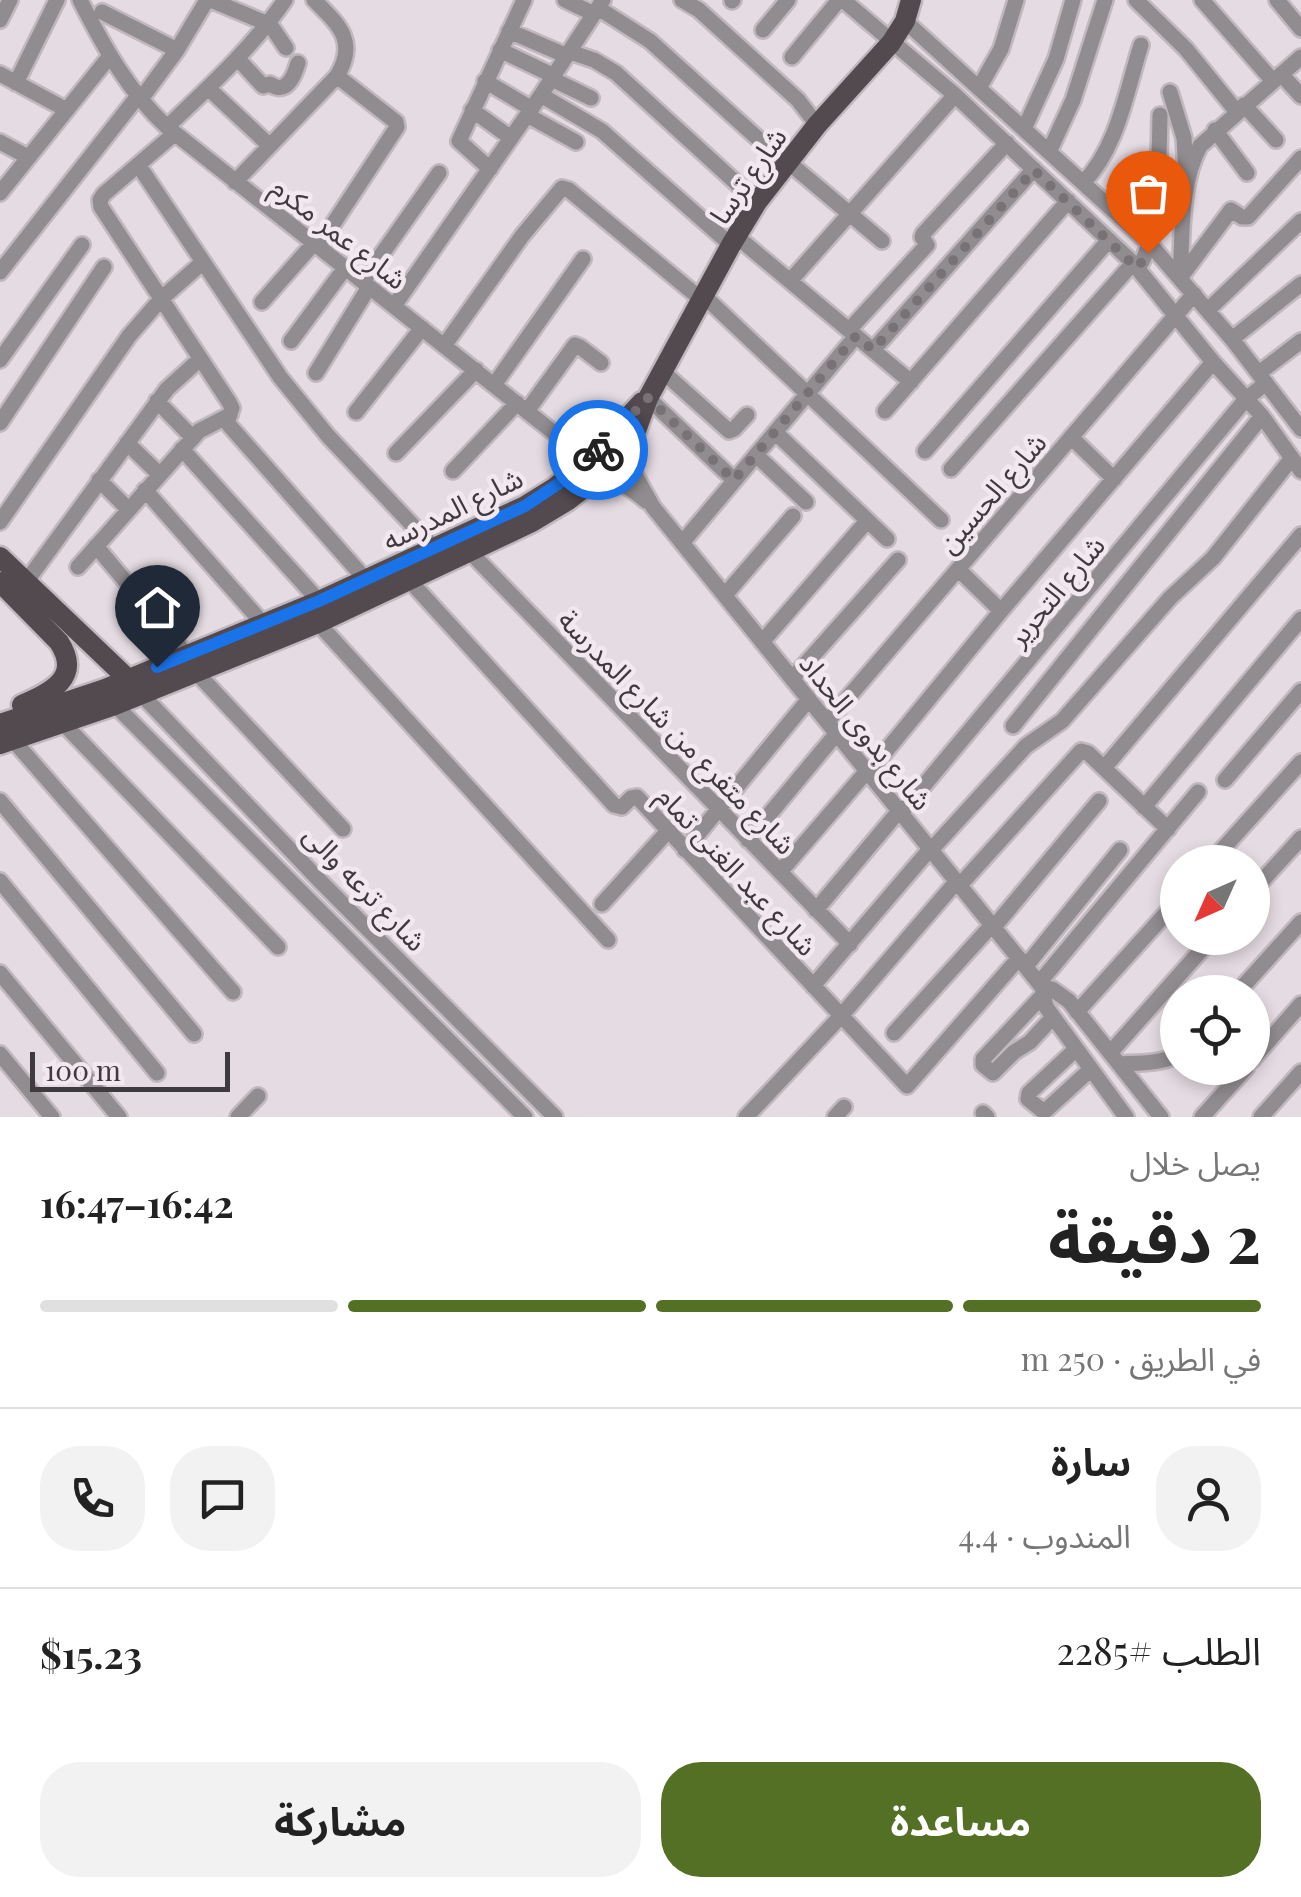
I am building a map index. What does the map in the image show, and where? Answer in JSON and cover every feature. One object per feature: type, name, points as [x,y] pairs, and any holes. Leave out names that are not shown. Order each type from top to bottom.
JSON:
[{"type":"main road","name":"شارع ترسا","points":[[648,398],[757,202],[817,125],[892,43],[911,0]]},
{"type":"main road","name":"شارع المدرسه","points":[[269,631],[318,623],[550,512],[627,443],[648,398]]},
{"type":"main road","name":"شارع المدرسه","points":[[4,736],[269,631],[319,601],[597,470],[648,398]]},
{"type":"main road","name":"شارع ترعه والى","points":[[0,557],[134,686]]},
{"type":"main road","points":[[0,582],[58,642],[67,664],[56,688],[0,716]]},
{"type":"main road","name":"شارع المدرسه","points":[[4,736],[62,723],[116,704],[134,686]]},
{"type":"street","points":[[0,20],[10,0]]},
{"type":"street","points":[[16,82],[58,0]]},
{"type":"street","name":"شارع عمر مكرم","points":[[80,0],[110,56],[140,98],[171,130],[597,470]]},
{"type":"street","points":[[0,272],[177,50],[209,0],[269,24],[286,48]]},
{"type":"street","points":[[235,182],[344,64],[344,36],[338,24],[314,0]]},
{"type":"street","points":[[490,169],[458,141],[524,0]]},
{"type":"street","points":[[564,0],[598,8],[650,40],[786,162],[882,241]]},
{"type":"street","points":[[682,0],[699,10],[798,100],[817,125]]},
{"type":"street","points":[[763,30],[788,0]]},
{"type":"street","points":[[792,57],[841,0],[955,95],[1135,266],[1262,416],[1296,464],[1062,721],[1026,746],[930,849],[813,986]]},
{"type":"street","points":[[979,88],[1007,35],[1016,0]]},
{"type":"street","points":[[1024,129],[1056,59],[1073,0]]},
{"type":"street","points":[[1049,152],[1082,75],[1105,0]]},
{"type":"street","points":[[1136,0],[1240,109],[1276,140]]},
{"type":"street","points":[[1202,0],[1277,77],[1301,96]]},
{"type":"street","points":[[1278,0],[1301,29]]},
{"type":"street","points":[[283,1],[269,24],[238,59],[138,166],[104,194],[100,206],[232,408],[229,425],[366,580]]},
{"type":"street","points":[[95,28],[104,6],[177,50]]},
{"type":"street","points":[[394,306],[598,8]]},
{"type":"street","points":[[905,21],[1149,243],[1232,339],[1301,428]]},
{"type":"street","points":[[508,32],[594,60],[616,73],[757,202]]},
{"type":"street","points":[[1083,183],[1111,143],[1141,45]]},
{"type":"street","points":[[500,50],[591,98]]},
{"type":"street","points":[[0,192],[110,56]]},
{"type":"street","points":[[1186,186],[1190,165],[1200,146],[1301,56]]},
{"type":"street","points":[[238,59],[263,86],[270,84],[276,88],[292,80],[298,63]]},
{"type":"street","points":[[0,74],[65,109]]},
{"type":"street","points":[[262,302],[316,245],[398,127],[336,76]]},
{"type":"street","points":[[485,81],[534,106],[602,132],[734,240],[790,280],[910,382]]},
{"type":"street","points":[[208,88],[269,145]]},
{"type":"street","points":[[1170,92],[1184,138],[1186,186],[1180,278]]},
{"type":"street","points":[[790,280],[955,95]]},
{"type":"street","points":[[534,106],[576,142]]},
{"type":"street","points":[[472,110],[511,138]]},
{"type":"street","points":[[951,469],[1135,266],[1144,261],[1154,203],[1160,115]]},
{"type":"street","points":[[1215,130],[1248,173]]},
{"type":"street","points":[[0,142],[28,156]]},
{"type":"street","points":[[682,543],[927,245],[923,234],[1007,143]]},
{"type":"street","points":[[1180,278],[1231,210],[1242,218],[1248,217],[1301,158]]},
{"type":"street","points":[[138,166],[259,348],[302,405],[435,549]]},
{"type":"street","points":[[873,350],[1034,170]]},
{"type":"street","points":[[316,373],[366,284],[439,173]]},
{"type":"street","points":[[444,346],[522,236],[564,188],[703,298],[941,520]]},
{"type":"street","points":[[884,412],[1068,201]]},
{"type":"street","points":[[925,450],[1103,235],[1116,214]]},
{"type":"street","points":[[1208,310],[1301,221]]},
{"type":"street","points":[[0,360],[82,245]]},
{"type":"street","points":[[494,385],[583,258]]},
{"type":"street","points":[[0,522],[129,336],[161,299],[203,262]]},
{"type":"street","points":[[0,422],[104,268]]},
{"type":"street","points":[[291,341],[345,268]]},
{"type":"street","points":[[1232,339],[1301,284]]},
{"type":"street","name":"شارع الحسين","points":[[748,840],[958,568],[1194,294]]},
{"type":"street","points":[[356,412],[422,328]]},
{"type":"street","points":[[1231,382],[1259,373],[1301,341]]},
{"type":"street","points":[[453,470],[522,407],[575,345],[601,363]]},
{"type":"street","points":[[26,582],[167,388],[200,359]]},
{"type":"street","points":[[780,872],[1213,362]]},
{"type":"street","points":[[396,453],[476,370]]},
{"type":"street","points":[[662,371],[728,431],[734,430],[747,415]]},
{"type":"street","name":"شارع التحرير","points":[[816,910],[1246,399],[1259,373]]},
{"type":"street","points":[[648,398],[734,480]]},
{"type":"street","points":[[158,401],[319,601]]},
{"type":"street","points":[[78,566],[202,428],[230,415]]},
{"type":"street","points":[[1013,726],[1262,416]]},
{"type":"street","points":[[774,432],[886,539]]},
{"type":"street","points":[[1071,437],[1114,479]]},
{"type":"street","points":[[127,443],[160,474]]},
{"type":"street","name":"شارع بدوى الحداد","points":[[627,443],[634,473],[653,507],[1041,988]]},
{"type":"street","points":[[756,455],[806,502]]},
{"type":"street","name":"شارع بدوى الحداد","points":[[597,470],[653,507]]},
{"type":"street","points":[[99,480],[128,510]]},
{"type":"street","points":[[145,490],[269,631]]},
{"type":"street","points":[[725,596],[794,516]]},
{"type":"street","points":[[762,642],[867,520]]},
{"type":"street","points":[[1104,768],[1301,535]]},
{"type":"street","points":[[96,546],[191,663],[343,830]]},
{"type":"street","name":"شارع متفرع من شارع المدرسة","points":[[470,552],[850,944]]},
{"type":"street","points":[[792,679],[898,560]]},
{"type":"street","points":[[958,568],[1001,611]]},
{"type":"street","name":"شارع عبد الغنى تمام","points":[[410,581],[614,805],[622,807],[637,798],[907,1086],[1022,962]]},
{"type":"street","points":[[1144,806],[1301,620]]},
{"type":"street","points":[[318,623],[608,940]]},
{"type":"street","name":"شارع ترعه والى","points":[[134,686],[550,1115]]},
{"type":"street","points":[[1225,780],[1301,691]]},
{"type":"street","points":[[686,850],[809,699]]},
{"type":"street","name":"شارع ترعه والى","points":[[116,704],[518,1115]]},
{"type":"street","points":[[62,723],[278,947]]},
{"type":"street","points":[[4,736],[233,992]]},
{"type":"street","points":[[746,1117],[1078,752],[1085,751],[1168,829]]},
{"type":"street","points":[[1226,845],[1301,762]]},
{"type":"street","points":[[1053,1017],[993,1073],[982,1063],[1198,792]]},
{"type":"street","points":[[0,801],[194,1034]]},
{"type":"street","points":[[894,1033],[993,926],[1099,801]]},
{"type":"street","points":[[602,904],[668,831]]},
{"type":"street","points":[[1270,872],[1301,838]]},
{"type":"street","points":[[1022,962],[1120,850]]},
{"type":"street","points":[[0,881],[157,1072]]},
{"type":"street","points":[[1077,1012],[1160,920]]},
{"type":"street","points":[[1253,975],[1301,922]]},
{"type":"street","points":[[1114,1058],[1198,955]]},
{"type":"street","points":[[0,973],[119,1117]]},
{"type":"street","points":[[1041,988],[1061,994],[1161,1117]]},
{"type":"street","points":[[1041,988],[1053,1017],[1126,1117]]},
{"type":"street","points":[[1270,1039],[1301,1004]]},
{"type":"street","points":[[1076,1048],[1028,1093],[1028,1099],[1044,1112],[1091,1069]]},
{"type":"street","points":[[0,1054],[52,1117]]},
{"type":"street","points":[[1114,1058],[1160,1060]]},
{"type":"street","points":[[1261,1117],[1301,1072]]},
{"type":"street","points":[[1202,1117],[1231,1085]]},
{"type":"street","points":[[238,1117],[258,1096]]},
{"type":"way so far","points":[[598,450],[648,398],[734,480],[856,336],[873,350],[1034,170],[1137,268],[1148,253]]},
{"type":"route","points":[[157,667],[319,601],[525,506],[570,476],[598,450]]}]
